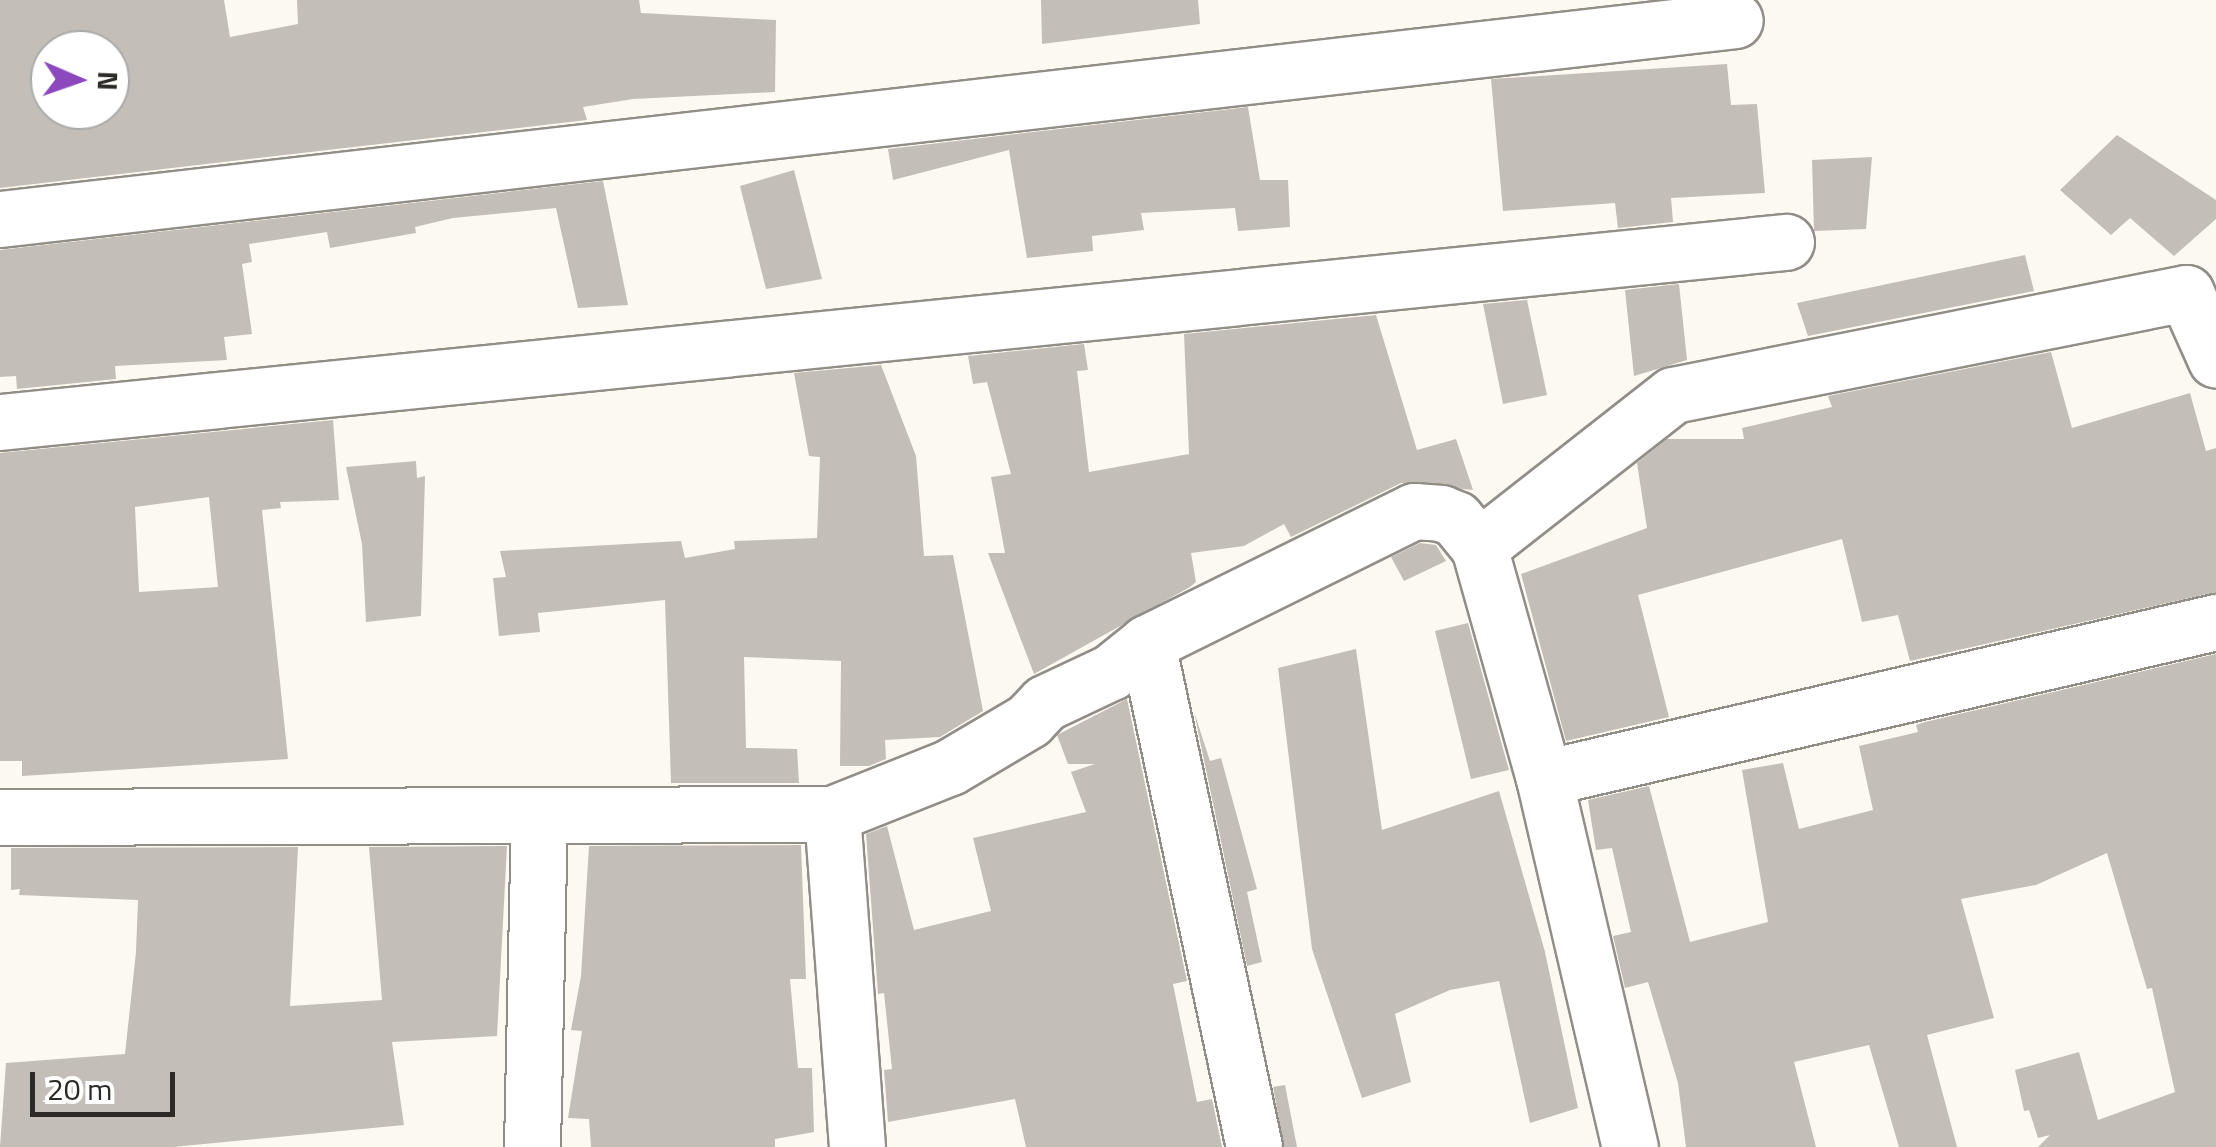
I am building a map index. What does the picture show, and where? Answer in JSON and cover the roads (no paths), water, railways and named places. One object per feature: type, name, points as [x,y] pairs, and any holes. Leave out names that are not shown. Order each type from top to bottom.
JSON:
[{"type":"street","points":[[0,219],[1734,20]]},
{"type":"street","points":[[0,422],[1786,242]]},
{"type":"street","points":[[1479,547],[1673,395],[2186,293],[2216,360]]},
{"type":"street","points":[[0,817],[832,814],[950,767],[1029,720],[1045,703],[1111,672],[1148,642],[1414,511],[1456,519],[1479,547],[1544,778],[1630,1147]]},
{"type":"street","points":[[1544,778],[2216,622]]},
{"type":"street","points":[[1148,642],[1254,1147]]},
{"type":"street","points":[[832,814],[857,1147]]},
{"type":"street","points":[[532,1147],[539,815]]}]
